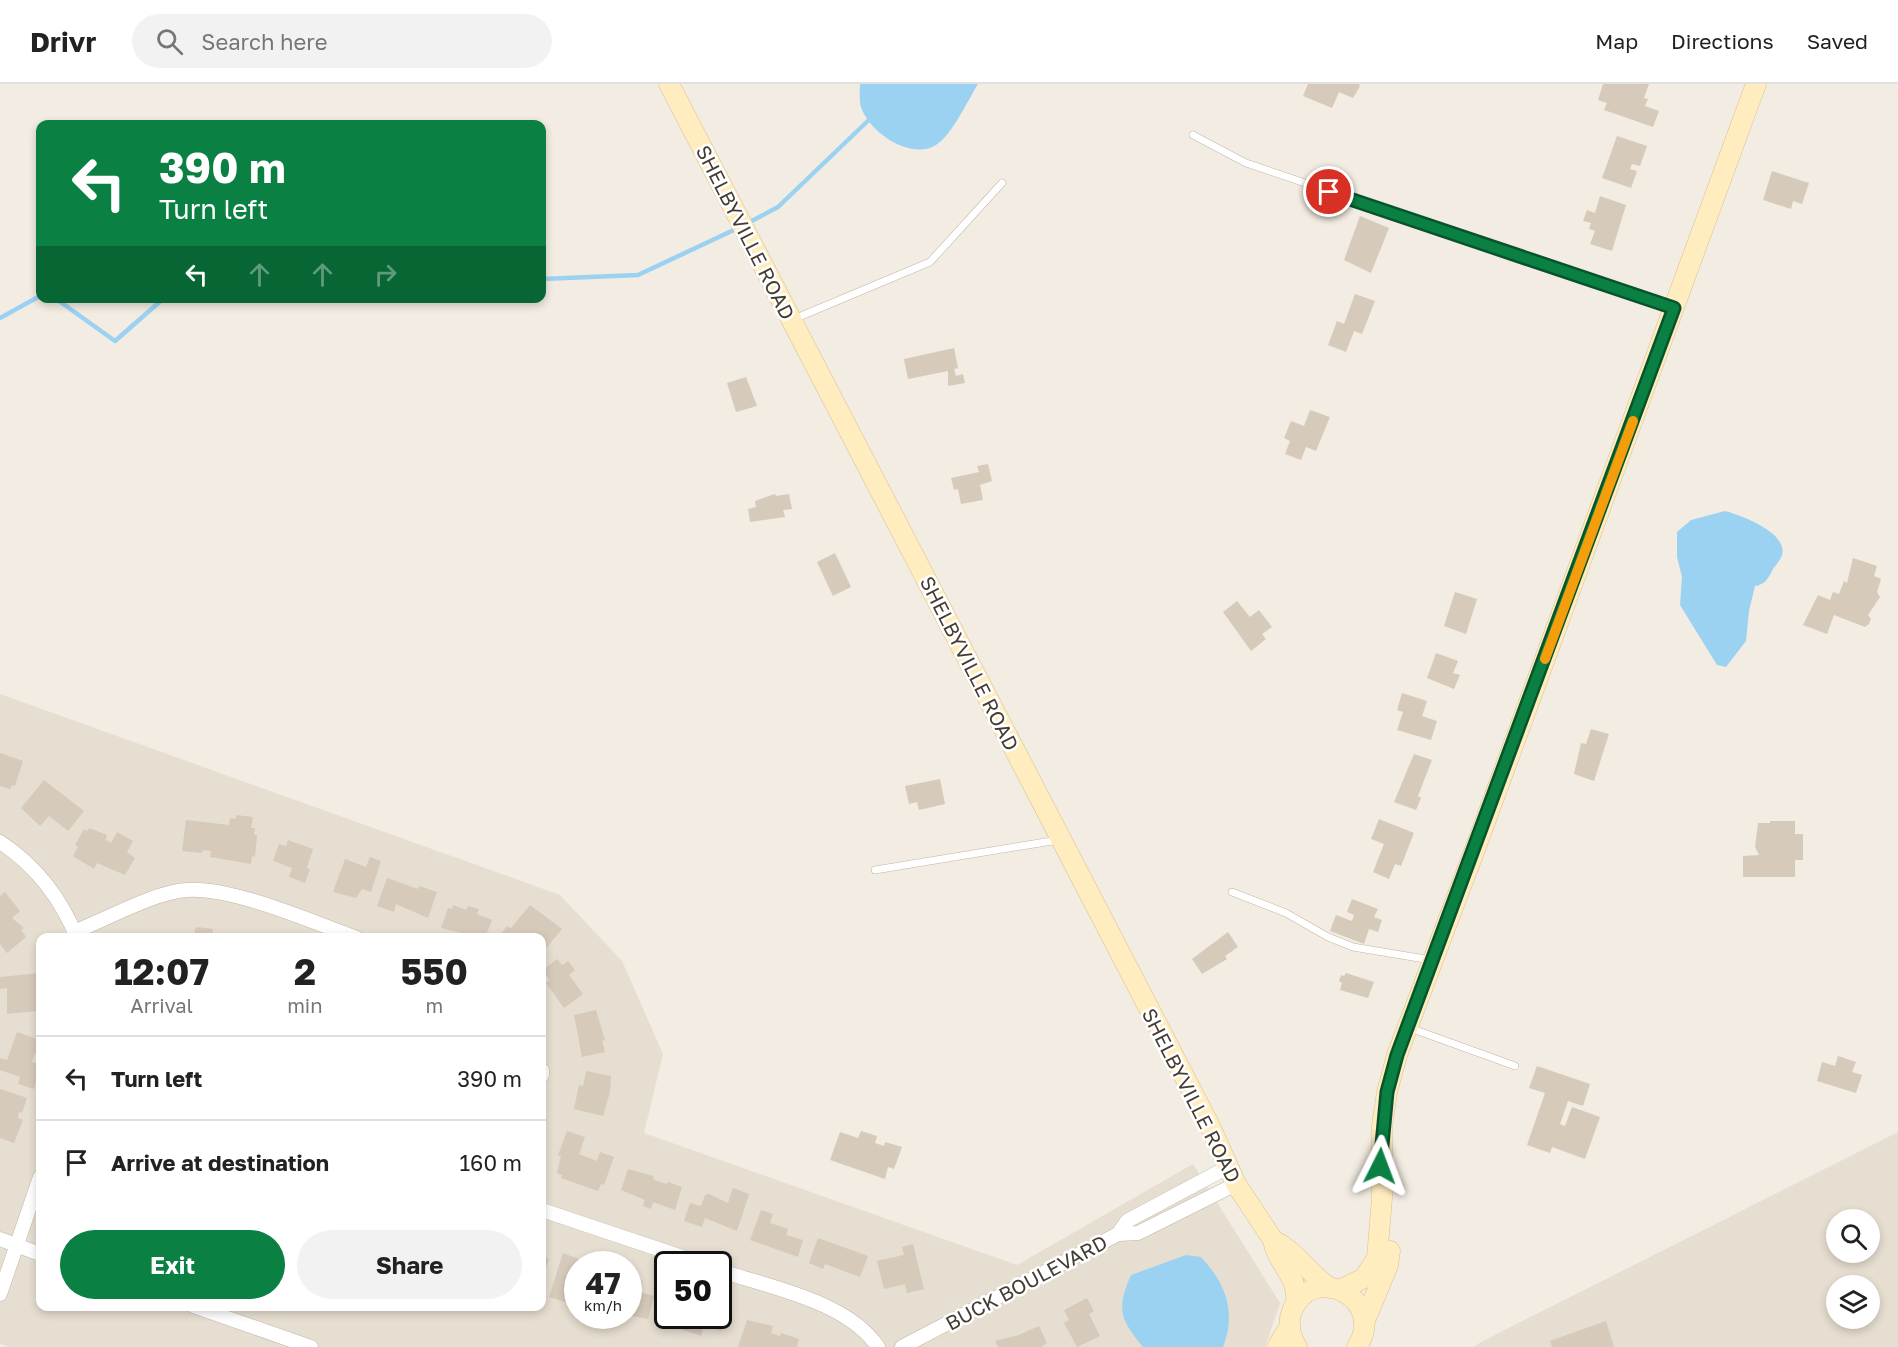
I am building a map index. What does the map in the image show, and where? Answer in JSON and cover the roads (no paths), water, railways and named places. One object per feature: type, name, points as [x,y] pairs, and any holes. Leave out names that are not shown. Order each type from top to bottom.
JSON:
[{"type":"main road","name":"SHELBYVILLE ROAD","points":[[669,84],[1210,1126],[1232,1175],[1273,1240]]},
{"type":"main road","points":[[1296,1303],[1311,1291],[1335,1289],[1364,1278],[1374,1264],[1378,1251],[1378,1222],[1382,1198],[1381,1156],[1387,1092],[1408,1027],[1756,84]]},
{"type":"main road","points":[[1357,1347],[1390,1254],[1390,1221],[1382,1198]]},
{"type":"main road","points":[[1273,1240],[1287,1247],[1318,1280],[1356,1301],[1364,1323]]},
{"type":"main road","points":[[1273,1240],[1275,1252],[1293,1276],[1296,1288],[1296,1303],[1290,1326],[1277,1347]]},
{"type":"main road","points":[[1290,1326],[1297,1347]]},
{"type":"street","points":[[0,842],[40,877],[63,908],[74,933]]},
{"type":"street","points":[[80,933],[164,896],[193,889],[231,895],[342,933]]},
{"type":"street","name":"BUCK BOULEVARD","points":[[1118,1234],[1126,1221],[1232,1175]]},
{"type":"street","name":"BUCK BOULEVARD","points":[[902,1347],[1118,1234],[1138,1233],[1232,1175]]},
{"type":"street","points":[[0,1294],[36,1189]]},
{"type":"street","points":[[546,1211],[664,1251]]},
{"type":"street","points":[[0,1239],[36,1252]]},
{"type":"street","points":[[732,1275],[836,1310],[855,1322],[878,1347]]},
{"type":"street","points":[[207,1311],[311,1347]]},
{"type":"lane","points":[[1193,135],[1267,170],[1674,308]]},
{"type":"lane","points":[[792,320],[930,262],[1002,183]]},
{"type":"lane","points":[[875,870],[1061,839]]},
{"type":"lane","points":[[1232,892],[1286,913],[1328,937],[1353,947],[1433,960]]},
{"type":"lane","points":[[1408,1027],[1515,1066]]},
{"type":"water","points":[[860,84],[978,84],[948,134],[936,145],[926,149],[915,149],[903,147],[892,141],[873,126],[861,107]]},
{"type":"water","points":[[1725,511],[1741,516],[1771,532],[1782,547],[1782,555],[1767,579],[1755,586],[1749,611],[1746,641],[1726,667],[1717,665],[1680,605],[1682,577],[1677,557],[1677,532],[1691,520]]},
{"type":"water","points":[[1186,1255],[1201,1257],[1222,1287],[1229,1310],[1227,1334],[1223,1347],[1143,1347],[1129,1329],[1123,1313],[1123,1297],[1131,1275]]},
{"type":"waterway","points":[[746,224],[778,207],[873,116]]},
{"type":"waterway","points":[[546,279],[638,275],[738,228]]},
{"type":"waterway","points":[[0,318],[36,298]]},
{"type":"waterway","points":[[62,303],[115,341],[158,303]]}]
